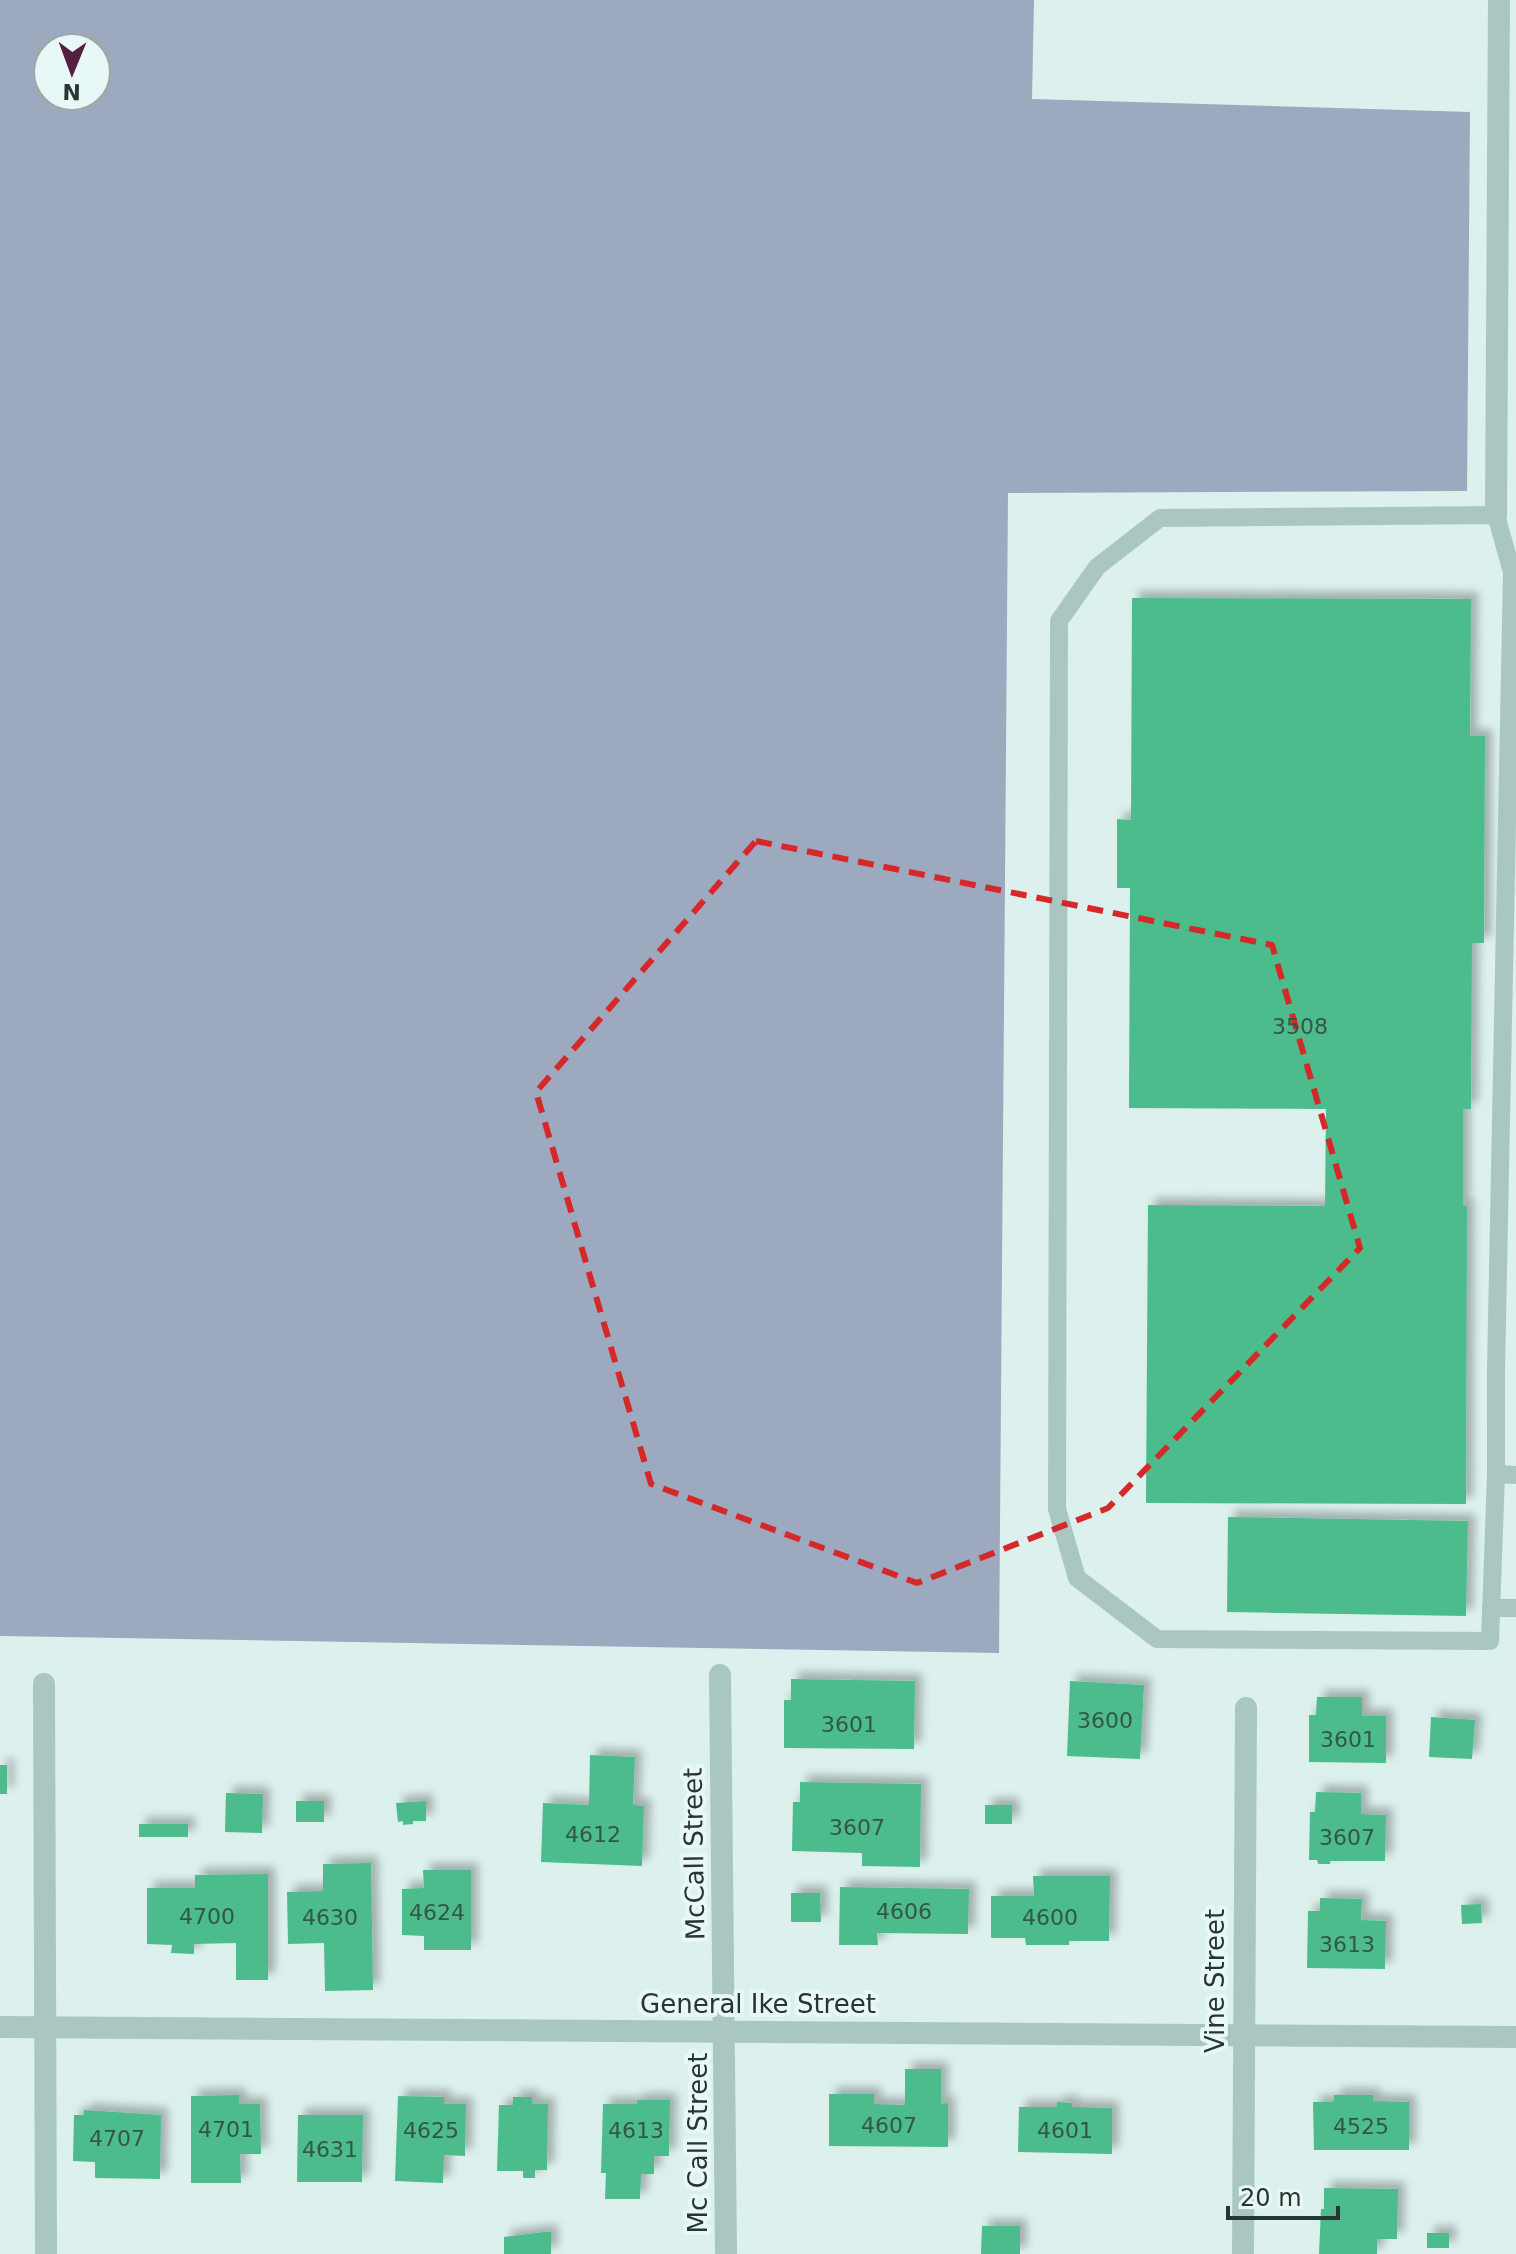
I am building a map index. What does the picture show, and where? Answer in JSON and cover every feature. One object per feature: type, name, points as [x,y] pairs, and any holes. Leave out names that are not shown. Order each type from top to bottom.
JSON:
[{"type":"street","points":[[1496,515],[1507,56],[1499,0]]},
{"type":"street","name":"McCall Street","points":[[720,1675],[725,2032]]},
{"type":"street","points":[[44,1684],[46,2254]]},
{"type":"street","name":"Vine Street","points":[[1243,2254],[1246,1708]]},
{"type":"street","name":"General Ike Street","points":[[0,2027],[1516,2037]]},
{"type":"street","name":"Mc Call Street","points":[[725,2032],[726,2254]]},
{"type":"lane","points":[[1496,515],[1514,572],[1490,1641],[1157,1639],[1077,1578],[1057,1509],[1059,621],[1097,567],[1160,518],[1496,515]]},
{"type":"lane","points":[[1496,1474],[1516,1475]]},
{"type":"lane","points":[[1491,1608],[1516,1608]]},
{"type":"highlighted area","points":[[756,841],[1272,945],[1360,1248],[1108,1508],[917,1583],[651,1484],[536,1092]]},
{"type":"shaded area","points":[[0,0],[1034,0],[1032,99],[1470,112],[1467,491],[1008,493],[999,1653],[0,1636]]},
{"type":"building","points":[[1132,598],[1471,599],[1470,736],[1485,736],[1484,943],[1472,943],[1471,1109],[1463,1109],[1463,1206],[1467,1206],[1466,1504],[1146,1503],[1148,1205],[1325,1206],[1326,1109],[1129,1108],[1130,888],[1117,888],[1117,819],[1131,820]]},
{"type":"building","points":[[1228,1517],[1468,1521],[1466,1616],[1227,1612]]},
{"type":"building","points":[[791,1679],[915,1681],[914,1749],[784,1748],[784,1700],[791,1700]]},
{"type":"building","points":[[1070,1681],[1144,1685],[1140,1759],[1067,1756]]},
{"type":"building","points":[[1317,1697],[1362,1697],[1362,1716],[1386,1716],[1386,1763],[1309,1762],[1309,1715],[1316,1715]]},
{"type":"building","points":[[1431,1717],[1475,1720],[1472,1759],[1429,1757]]},
{"type":"building","points":[[590,1755],[635,1757],[633,1805],[644,1806],[642,1866],[541,1862],[543,1803],[589,1805]]},
{"type":"building","points":[[0,1765],[7,1765],[7,1794],[0,1794]]},
{"type":"building","points":[[800,1782],[921,1784],[920,1867],[862,1866],[862,1853],[792,1851],[793,1802],[800,1802]]},
{"type":"building","points":[[1316,1792],[1361,1793],[1361,1814],[1386,1815],[1385,1861],[1330,1861],[1330,1864],[1318,1864],[1317,1860],[1309,1860],[1310,1812],[1315,1812]]},
{"type":"building","points":[[226,1793],[263,1794],[262,1833],[225,1832]]},
{"type":"building","points":[[296,1801],[324,1801],[324,1822],[296,1822]]},
{"type":"building","points":[[426,1801],[426,1821],[403,1825],[403,1821],[398,1822],[396,1803]]},
{"type":"building","points":[[985,1805],[1012,1805],[1012,1824],[985,1824]]},
{"type":"building","points":[[139,1824],[188,1824],[188,1837],[139,1837]]},
{"type":"building","points":[[371,1863],[373,1990],[325,1991],[324,1943],[288,1944],[287,1892],[323,1891],[323,1864]]},
{"type":"building","points":[[423,1870],[471,1870],[471,1950],[424,1950],[424,1936],[402,1935],[402,1889],[424,1888]]},
{"type":"building","points":[[268,1874],[268,1980],[236,1980],[236,1943],[194,1944],[194,1954],[171,1953],[172,1945],[147,1944],[147,1888],[195,1888],[195,1875]]},
{"type":"building","points":[[1033,1876],[1110,1876],[1109,1941],[1026,1945],[1025,1938],[991,1938],[991,1896],[1034,1896]]},
{"type":"building","points":[[840,1887],[969,1889],[968,1934],[877,1933],[878,1945],[839,1945]]},
{"type":"building","points":[[791,1893],[820,1893],[821,1922],[791,1922]]},
{"type":"building","points":[[1320,1898],[1362,1899],[1361,1920],[1386,1921],[1385,1969],[1307,1968],[1308,1911],[1320,1911]]},
{"type":"building","points":[[1481,1904],[1482,1923],[1462,1924],[1461,1905]]},
{"type":"building","points":[[905,2069],[941,2069],[941,2104],[948,2103],[948,2147],[829,2146],[829,2094],[874,2094],[874,2104],[905,2105]]},
{"type":"building","points":[[239,2095],[239,2104],[260,2104],[261,2154],[240,2154],[241,2183],[191,2183],[191,2096]]},
{"type":"building","points":[[1334,2095],[1373,2095],[1373,2101],[1409,2102],[1409,2150],[1314,2150],[1313,2102],[1334,2102]]},
{"type":"building","points":[[398,2096],[444,2097],[444,2104],[466,2104],[465,2156],[444,2155],[443,2183],[395,2181]]},
{"type":"building","points":[[513,2097],[532,2097],[532,2104],[548,2104],[547,2170],[535,2170],[535,2178],[523,2178],[523,2171],[497,2171],[499,2105],[513,2105]]},
{"type":"building","points":[[637,2100],[670,2100],[669,2156],[654,2156],[654,2174],[641,2174],[640,2199],[605,2199],[606,2173],[601,2173],[603,2104],[637,2104]]},
{"type":"building","points":[[1057,2102],[1072,2103],[1072,2107],[1112,2108],[1112,2154],[1018,2152],[1019,2107],[1057,2107]]},
{"type":"building","points":[[84,2110],[161,2115],[160,2179],[95,2178],[95,2162],[73,2161],[74,2115],[84,2115]]},
{"type":"building","points":[[298,2115],[363,2115],[362,2182],[297,2182]]},
{"type":"building","points":[[1324,2188],[1398,2189],[1397,2239],[1377,2239],[1377,2254],[1319,2254]]},
{"type":"building","points":[[982,2226],[1020,2226],[1020,2254],[981,2254]]},
{"type":"building","points":[[551,2232],[551,2254],[504,2254],[504,2237]]},
{"type":"building","points":[[1427,2233],[1449,2233],[1449,2248],[1427,2248]]}]
